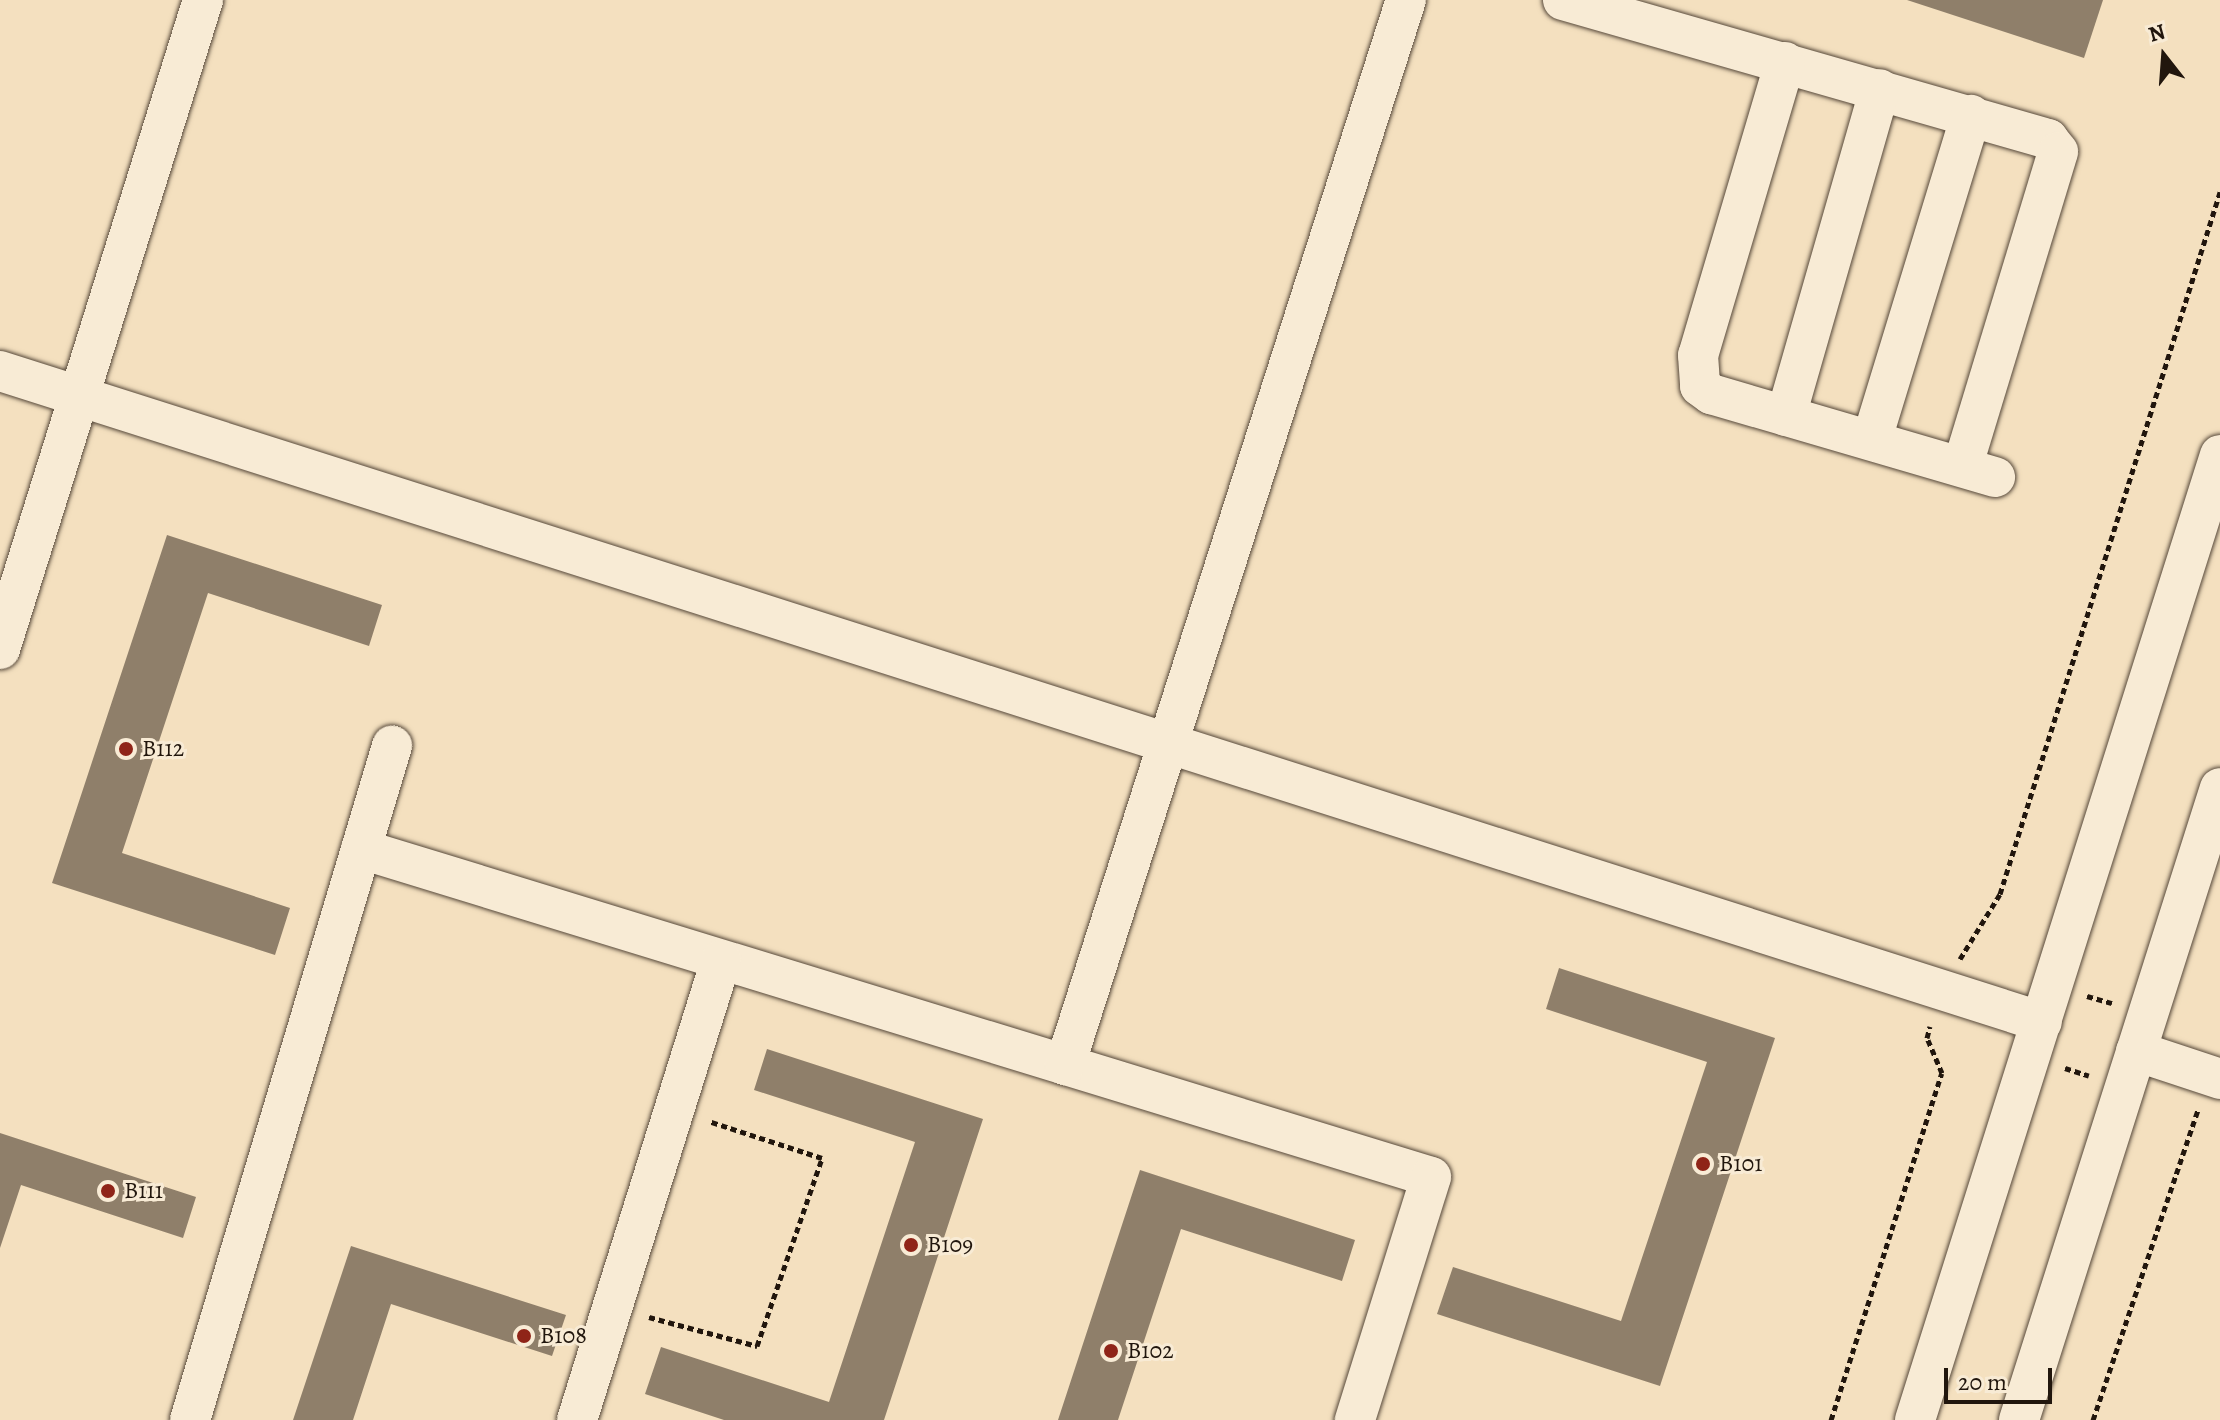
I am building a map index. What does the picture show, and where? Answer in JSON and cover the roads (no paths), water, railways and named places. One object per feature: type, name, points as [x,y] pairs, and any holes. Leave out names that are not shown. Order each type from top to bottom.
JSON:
[{"type":"street","points":[[0,649],[203,0]]},
{"type":"street","points":[[1065,1065],[1406,0]]},
{"type":"street","points":[[1563,0],[1785,62],[1971,115],[2040,134],[2058,152],[1979,471],[1711,394],[1700,386],[1696,373],[1785,62]]},
{"type":"street","points":[[1786,416],[1880,89]]},
{"type":"street","points":[[1872,439],[1971,115]]},
{"type":"street","points":[[0,371],[2042,1022]]},
{"type":"street","points":[[1915,1420],[2220,455]]},
{"type":"street","points":[[190,1420],[392,746]]},
{"type":"street","points":[[2019,1420],[2220,788]]},
{"type":"street","points":[[361,849],[1431,1177],[1355,1420]]},
{"type":"street","points":[[577,1420],[721,960]]},
{"type":"street","points":[[2130,1070],[2215,1077]]},
{"type":"place","name":"B112","points":[[126,749]]},
{"type":"place","name":"B101","points":[[1703,1164]]},
{"type":"place","name":"B111","points":[[108,1191]]},
{"type":"place","name":"B109","points":[[911,1245]]},
{"type":"place","name":"B108","points":[[524,1336]]},
{"type":"place","name":"B102","points":[[1111,1351]]}]
